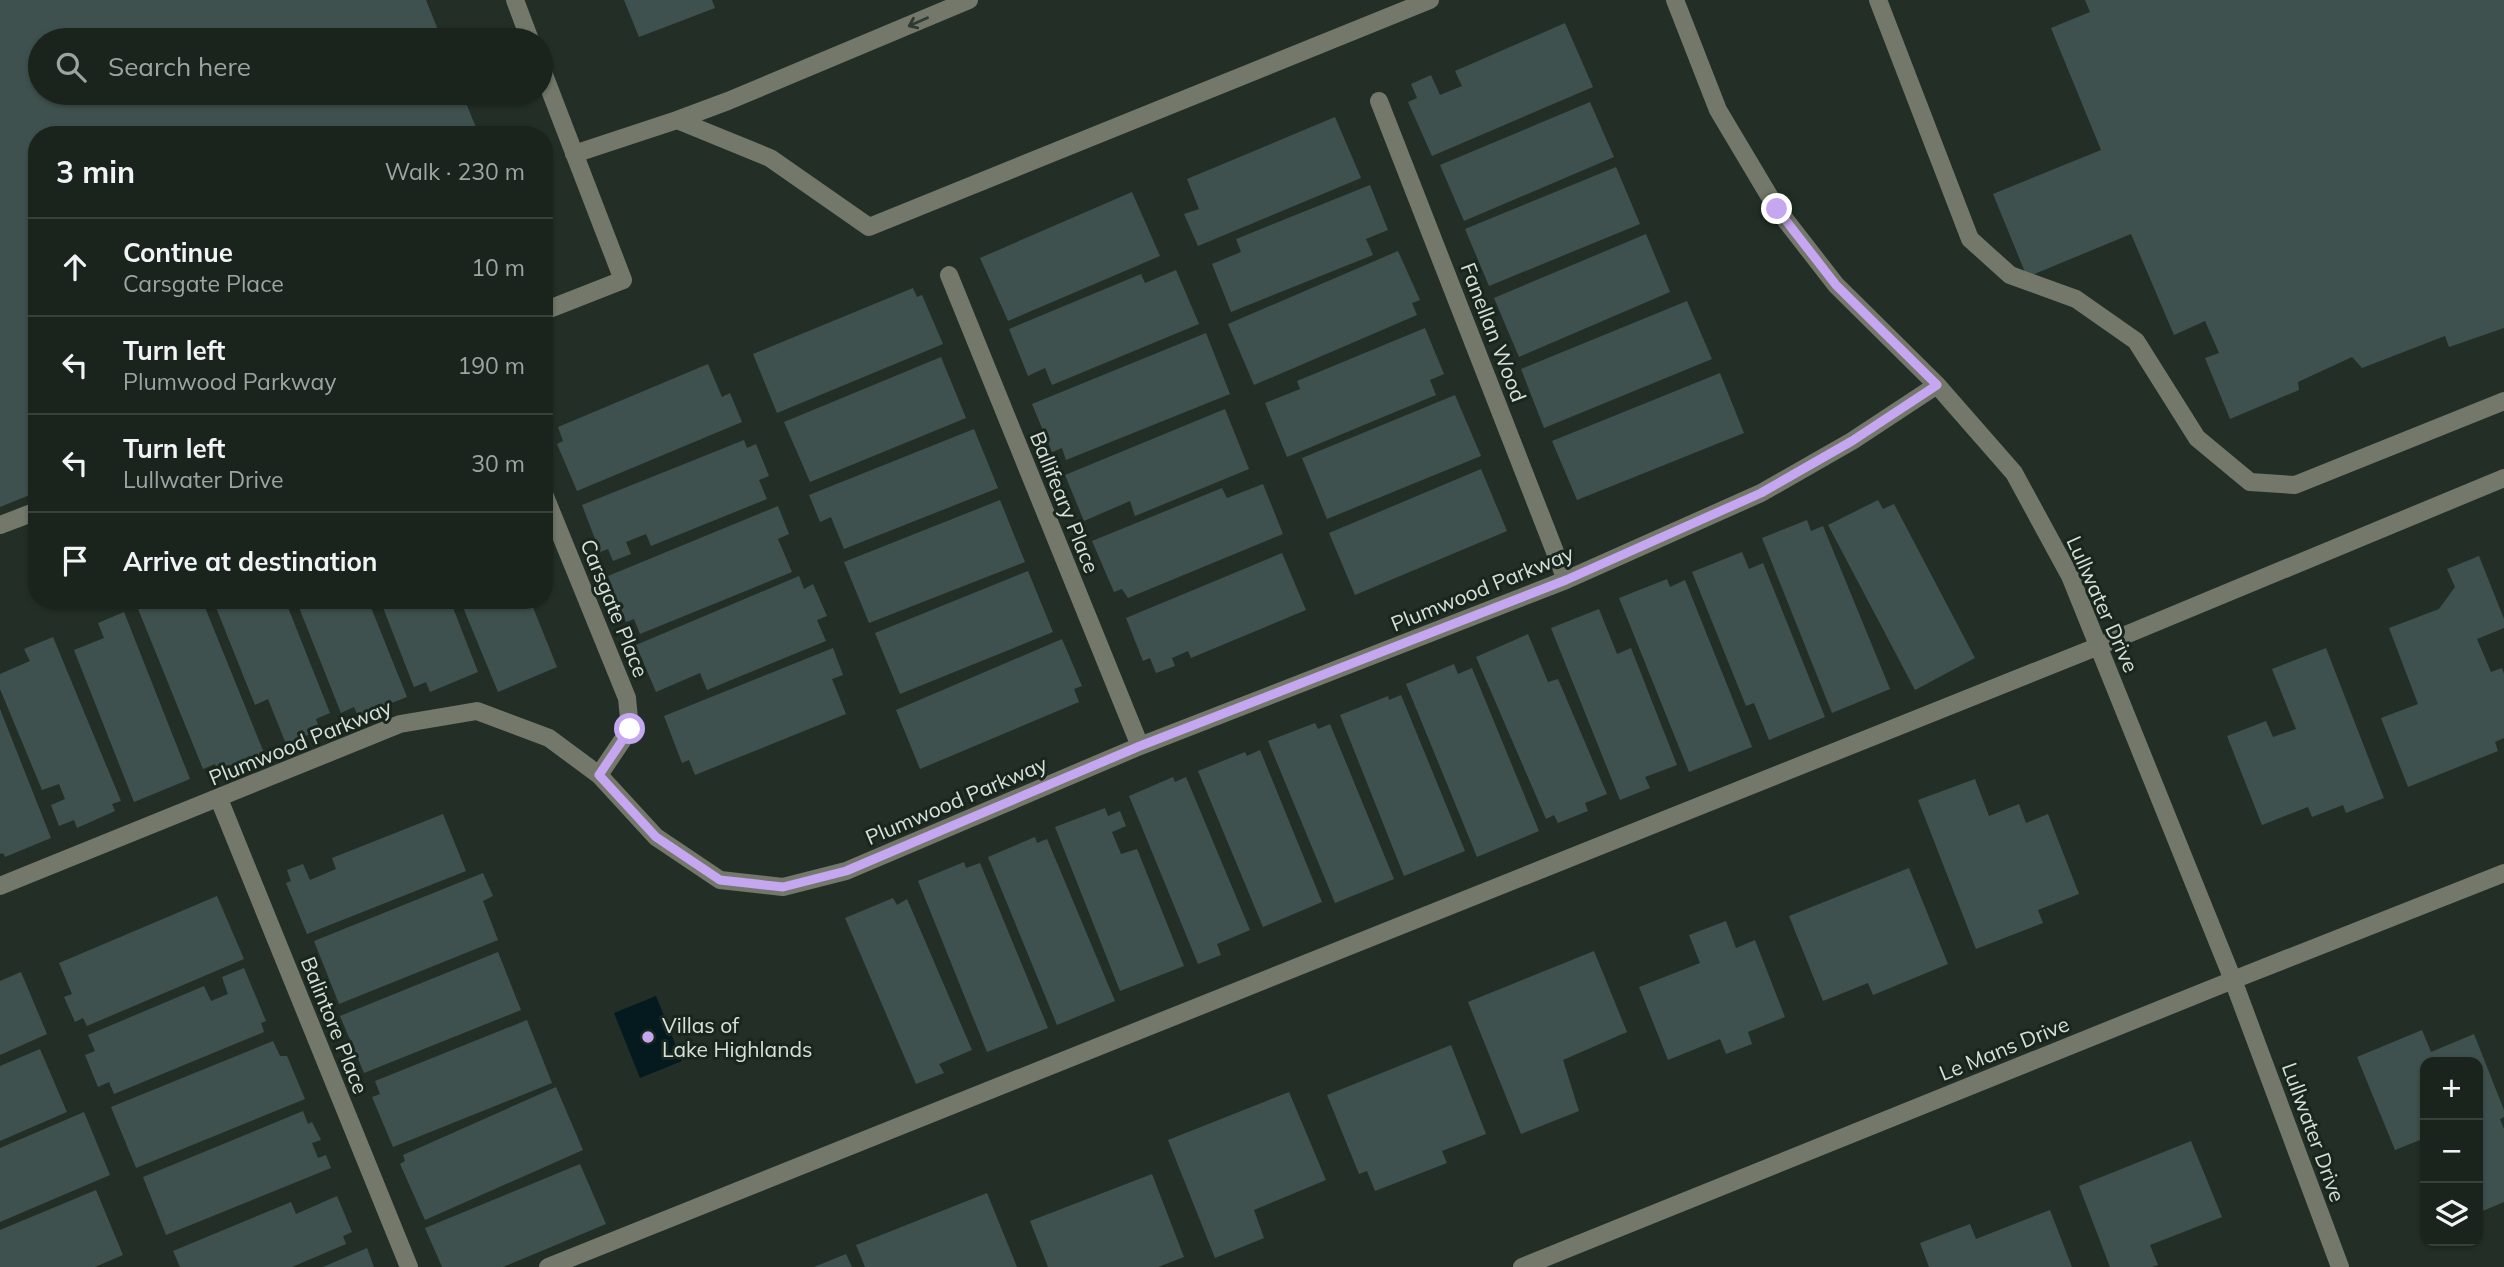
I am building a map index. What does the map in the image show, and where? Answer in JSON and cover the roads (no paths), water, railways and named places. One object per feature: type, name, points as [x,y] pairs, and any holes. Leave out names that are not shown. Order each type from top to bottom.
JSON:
[{"type":"street","points":[[515,0],[526,28]]},
{"type":"street","points":[[574,154],[728,102],[969,0]]},
{"type":"street","points":[[677,120],[770,158],[869,227],[1430,0]]},
{"type":"street","name":"Lullwater Drive","points":[[1675,0],[1718,110],[1777,209],[1836,285],[1937,385],[2014,473],[2070,576],[2233,980],[2340,1267]]},
{"type":"street","points":[[1878,0],[1970,239],[2010,275],[2076,299],[2136,341],[2197,438],[2250,482],[2295,485],[2504,401]]},
{"type":"street","points":[[553,99],[623,280],[553,307]]},
{"type":"street","name":"Fanellan Wood","points":[[1379,101],[1566,580]]},
{"type":"street","name":"Ballifeary Place","points":[[949,275],[1140,746]]},
{"type":"street","name":"Plumwood Parkway","points":[[0,886],[400,724],[477,711],[549,738],[599,775],[656,837],[720,880],[783,887],[846,871],[1140,746],[1566,580],[1761,493],[1852,441],[1937,385]]},
{"type":"street","points":[[548,1267],[2099,646],[2504,478]]},
{"type":"street","points":[[0,526],[28,515]]},
{"type":"street","name":"Carsgate Place","points":[[553,516],[627,698],[630,729],[599,775]]},
{"type":"street","name":"Balintore Place","points":[[219,799],[409,1267]]},
{"type":"street","name":"Le Mans Drive","points":[[1522,1267],[2504,873]]},
{"type":"water","name":"Villas of Lake Highlands","points":[[656,996],[682,1061],[640,1078],[614,1013]]},
{"type":"place","name":"Villas of Lake Highlands","points":[[648,1037]]}]
